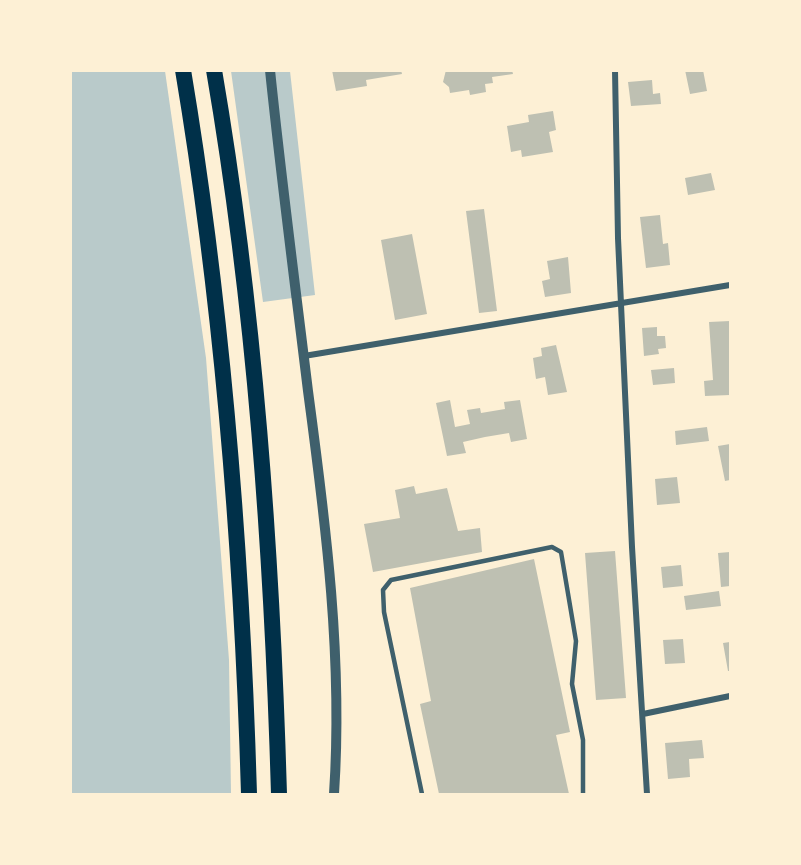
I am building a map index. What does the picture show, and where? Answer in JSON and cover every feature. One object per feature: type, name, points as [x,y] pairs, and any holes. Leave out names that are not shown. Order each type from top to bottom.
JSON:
[{"type":"highway","points":[[183,70],[213,286],[229,446],[240,593],[249,795]]},
{"type":"highway","points":[[214,70],[243,283],[259,442],[270,591],[279,795]]},
{"type":"street","points":[[270,70],[320,479],[334,632],[337,756],[334,795]]},
{"type":"street","points":[[615,70],[621,305],[648,795]]},
{"type":"street","points":[[304,356],[621,305],[730,285]]},
{"type":"street","points":[[643,714],[730,696]]},
{"type":"lane","points":[[422,795],[384,612],[383,590],[391,580],[552,547],[561,552],[576,641],[572,684],[583,740],[583,795]]},
{"type":"shaded area","points":[[70,71],[165,71],[206,358],[229,660],[231,794],[71,794]]},
{"type":"shaded area","points":[[231,71],[290,71],[315,295],[263,302]]},
{"type":"building","points":[[332,70],[401,70],[402,74],[366,80],[367,86],[336,91]]},
{"type":"building","points":[[446,70],[512,70],[513,74],[492,77],[493,83],[485,84],[486,92],[470,95],[469,90],[450,93],[449,87],[443,82]]},
{"type":"building","points":[[685,70],[703,70],[707,91],[690,94]]},
{"type":"building","points":[[652,80],[653,94],[660,93],[661,104],[631,106],[628,82]]},
{"type":"building","points":[[553,111],[556,130],[549,132],[553,152],[522,157],[521,150],[511,152],[507,126],[529,122],[528,115]]},
{"type":"building","points":[[711,173],[715,190],[688,195],[685,178]]},
{"type":"building","points":[[484,209],[497,311],[479,313],[466,211]]},
{"type":"building","points":[[660,215],[663,244],[668,243],[670,265],[646,268],[640,217]]},
{"type":"building","points":[[412,234],[427,314],[395,320],[381,240]]},
{"type":"building","points":[[568,257],[571,293],[545,297],[542,281],[550,279],[547,261]]},
{"type":"building","points":[[730,321],[730,395],[705,396],[704,381],[713,380],[709,322]]},
{"type":"building","points":[[657,327],[657,336],[665,336],[666,348],[658,349],[659,354],[644,356],[642,328]]},
{"type":"building","points":[[556,345],[567,392],[548,395],[545,377],[536,379],[533,358],[542,356],[541,348]]},
{"type":"building","points":[[674,368],[675,383],[653,385],[651,370]]},
{"type":"building","points":[[450,400],[455,427],[470,424],[467,410],[480,408],[481,413],[505,409],[504,402],[520,400],[527,439],[511,442],[509,433],[485,437],[463,442],[466,453],[447,456],[436,403]]},
{"type":"building","points":[[707,427],[709,441],[676,445],[675,431]]},
{"type":"building","points":[[730,444],[730,480],[725,481],[718,446]]},
{"type":"building","points":[[677,477],[680,503],[657,505],[655,479]]},
{"type":"building","points":[[414,486],[416,494],[447,488],[458,531],[480,528],[482,552],[373,572],[364,524],[400,518],[395,490]]},
{"type":"building","points":[[615,551],[626,698],[596,700],[585,553]]},
{"type":"building","points":[[730,552],[730,586],[721,587],[718,553]]},
{"type":"building","points":[[534,559],[570,732],[556,735],[569,794],[439,794],[420,704],[431,701],[410,588]]},
{"type":"building","points":[[681,565],[683,586],[663,588],[661,567]]},
{"type":"building","points":[[719,591],[721,606],[686,610],[684,596]]},
{"type":"building","points":[[683,639],[685,663],[665,664],[663,640]]},
{"type":"building","points":[[730,642],[730,671],[728,671],[723,643]]},
{"type":"building","points":[[702,740],[704,758],[689,759],[690,777],[668,779],[665,743]]}]
